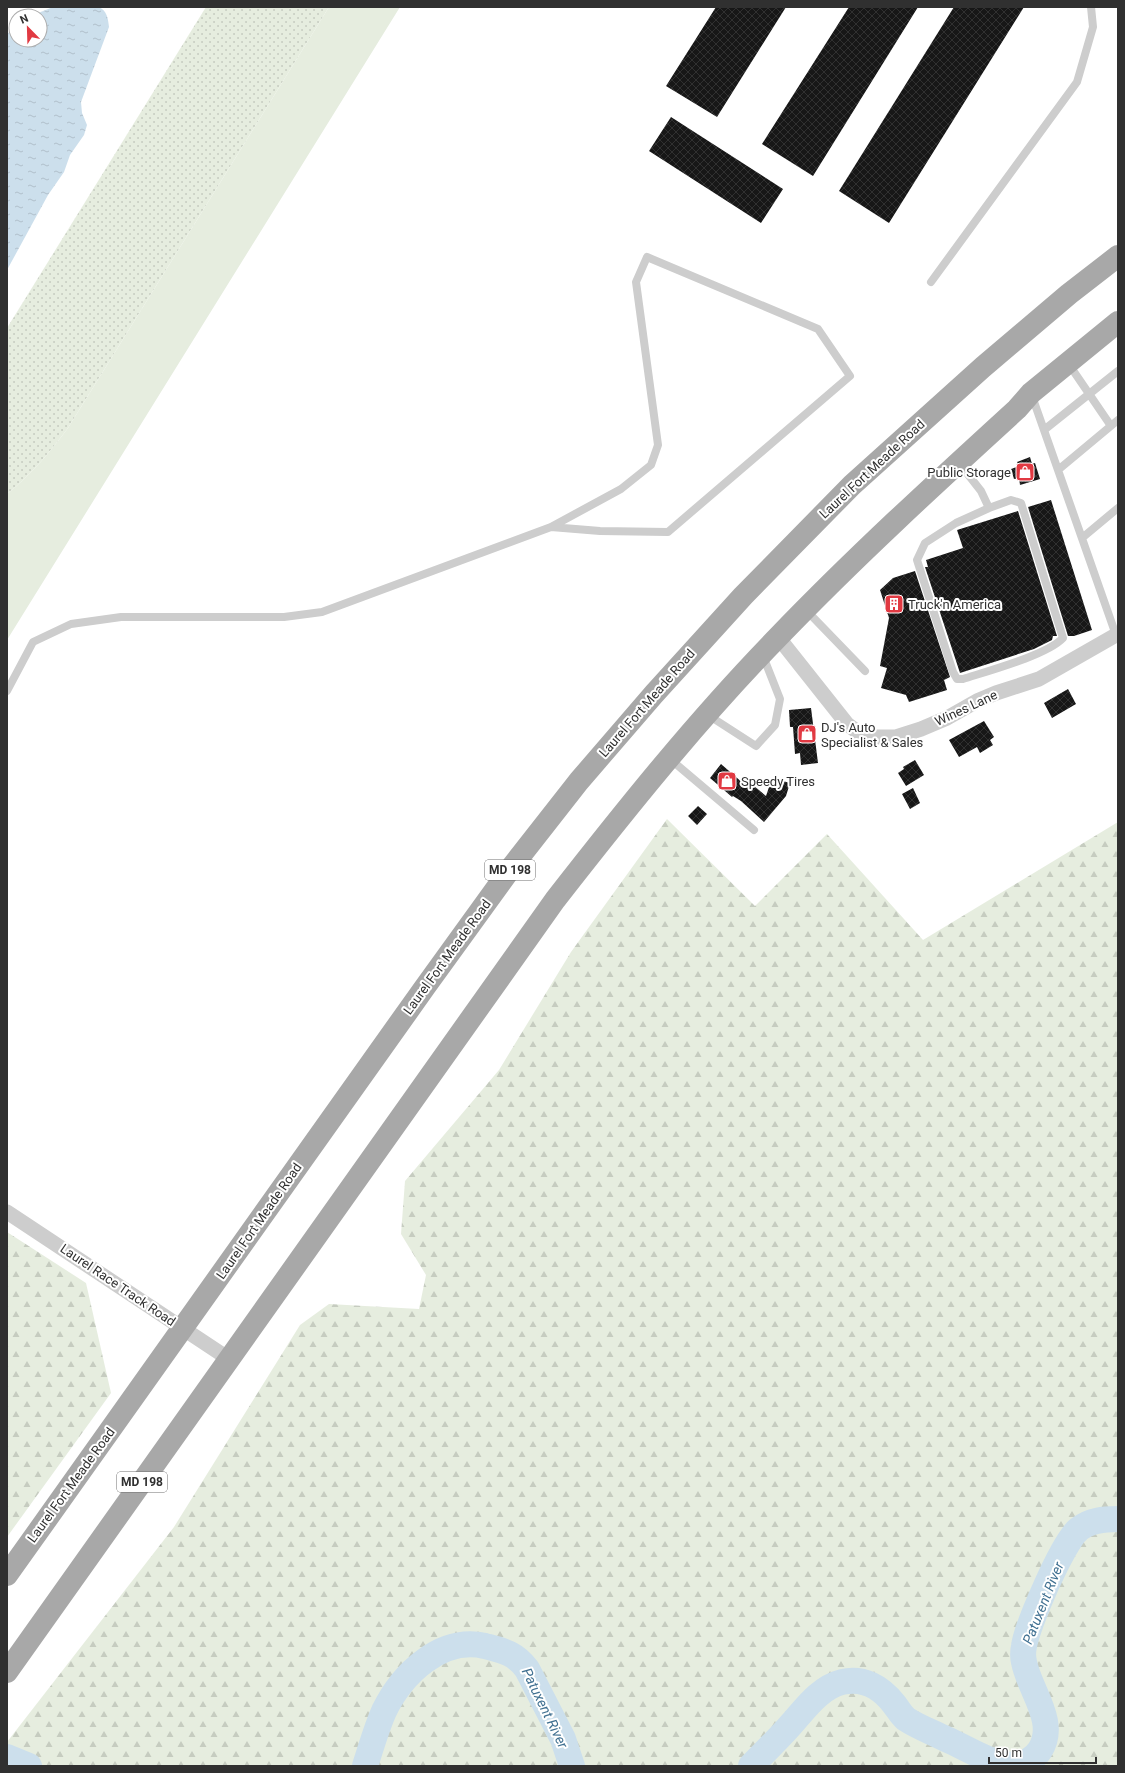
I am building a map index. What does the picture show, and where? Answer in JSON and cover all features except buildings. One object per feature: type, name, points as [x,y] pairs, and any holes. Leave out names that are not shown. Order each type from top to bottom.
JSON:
[{"type":"main road","name":"Laurel Fort Meade Road","points":[[7,1575],[184,1329],[425,987],[514,864],[579,781],[649,700],[743,596],[852,485],[983,367],[1069,294],[1118,256]]},
{"type":"main road","name":"MD 198","points":[[7,1672],[555,900],[618,819],[669,758],[762,654],[887,528],[1017,409],[1031,393],[1118,322]]},
{"type":"street","name":"Wines Lane","points":[[778,637],[847,724],[859,733],[872,737],[896,737],[947,718],[977,701],[996,693],[1040,679],[1117,638]]},
{"type":"street","name":"Laurel Race Track Road","points":[[7,1212],[229,1359]]},
{"type":"lane","points":[[931,282],[1078,82],[1093,27],[1090,7]]},
{"type":"lane","points":[[7,691],[33,642],[71,624],[121,617],[284,617],[322,612],[551,527],[621,489],[651,465],[658,444],[636,282],[647,257],[818,329],[850,376],[668,532],[600,532],[551,527]]},
{"type":"lane","points":[[1068,362],[1110,426]]},
{"type":"lane","points":[[1044,430],[1118,371]]},
{"type":"lane","points":[[1031,393],[1117,638]]},
{"type":"lane","points":[[1058,470],[1118,420]]},
{"type":"lane","points":[[958,463],[982,491],[989,508]]},
{"type":"lane","points":[[1012,500],[1021,503],[1063,638],[1056,645],[1020,660],[957,680],[952,672],[917,560],[925,543],[956,523],[989,508],[1012,500]]},
{"type":"lane","points":[[1082,538],[1118,508]]},
{"type":"lane","points":[[806,609],[865,671]]},
{"type":"lane","points":[[708,714],[756,746],[761,741],[775,725],[780,698],[762,654]]},
{"type":"lane","points":[[669,758],[754,830]]},
{"type":"green space","points":[[206,7],[329,7],[68,428],[40,463],[7,494],[7,328]]},
{"type":"green space","points":[[329,7],[400,7],[7,640],[7,494],[40,463],[68,428]]},
{"type":"green space","points":[[667,819],[755,906],[827,834],[923,940],[1118,822],[1118,1766],[7,1766],[7,1742],[174,1527],[300,1325],[329,1304],[419,1309],[426,1275],[401,1234],[405,1181],[499,1070],[571,952]]},
{"type":"green space","points":[[7,1232],[86,1283],[111,1393],[7,1537]]},
{"type":"water","points":[[53,7],[99,7],[107,15],[109,27],[81,102],[82,113],[87,125],[84,135],[70,155],[64,172],[48,195],[7,270],[7,34],[8,33],[8,48],[48,48],[48,9]]},
{"type":"waterway","name":"Patuxent River","points":[[751,1766],[818,1695],[833,1685],[850,1681],[864,1682],[877,1688],[889,1698],[906,1719],[987,1759],[1013,1765],[1025,1763],[1032,1759],[1040,1750],[1045,1739],[1046,1728],[1041,1706],[1027,1673],[1024,1660],[1024,1646],[1032,1621],[1055,1566],[1072,1537],[1079,1529],[1092,1522],[1118,1519]]},
{"type":"waterway","name":"Patuxent River","points":[[365,1766],[384,1711],[401,1684],[412,1672],[438,1652],[469,1644],[485,1646],[509,1653],[523,1664],[563,1739],[572,1766]]},
{"type":"waterway","name":"Patuxent River","points":[[7,1757],[29,1766]]},
{"type":"place","name":"Public Storage","points":[[1025,472]]},
{"type":"place","name":"Truck'n America","points":[[894,604]]},
{"type":"place","name":"DJ's Auto Specialist & Sales","points":[[807,734]]},
{"type":"place","name":"Speedy Tires","points":[[727,781]]}]
